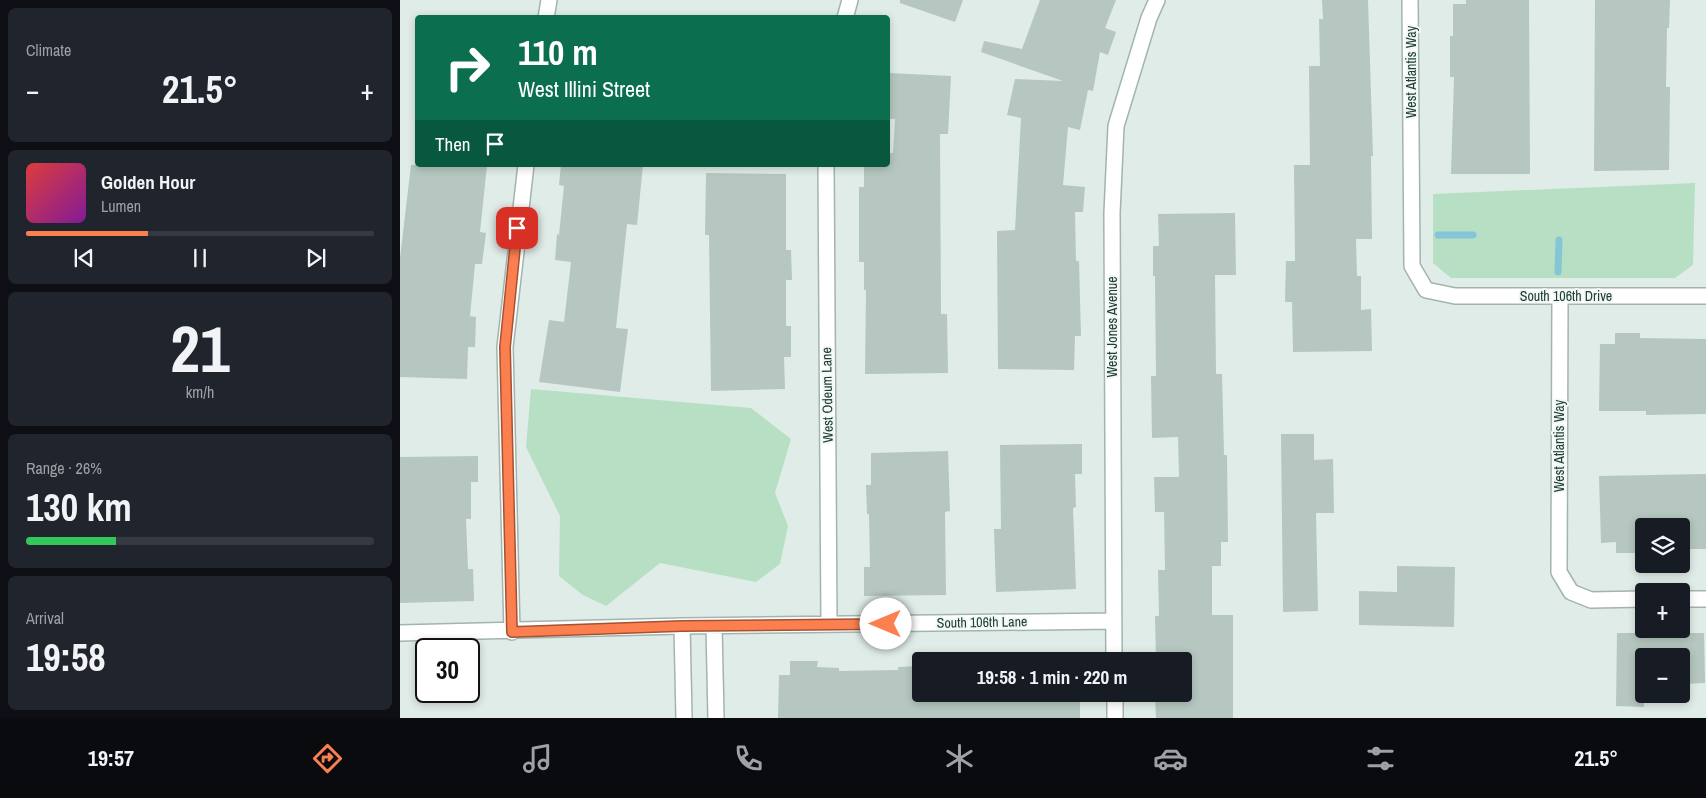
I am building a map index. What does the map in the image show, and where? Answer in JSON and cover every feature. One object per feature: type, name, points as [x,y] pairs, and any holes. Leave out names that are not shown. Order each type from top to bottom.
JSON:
[{"type":"street","points":[[546,15],[548,0]]},
{"type":"street","points":[[846,15],[850,0]]},
{"type":"street","name":"West Jones Avenue","points":[[1114,652],[1112,212],[1116,126],[1149,18],[1158,0]]},
{"type":"street","name":"West Atlantis Way","points":[[1410,0],[1412,266],[1426,290]]},
{"type":"street","points":[[512,632],[505,347],[526,167]]},
{"type":"street","name":"West Odeum Lane","points":[[826,167],[829,624]]},
{"type":"street","name":"South 106th Drive","points":[[1426,290],[1455,296],[1706,296]]},
{"type":"street","name":"West Atlantis Way","points":[[1560,297],[1559,572],[1571,592],[1591,600],[1635,600]]},
{"type":"street","points":[[1690,599],[1706,599]]},
{"type":"street","name":"South 106th Lane","points":[[400,634],[682,626],[1114,621]]},
{"type":"street","points":[[682,626],[684,718]]},
{"type":"street","points":[[714,626],[716,718]]},
{"type":"street","points":[[1115,702],[1115,718]]},
{"type":"green space","points":[[1695,183],[1693,265],[1675,278],[1451,278],[1433,263],[1433,194]]},
{"type":"green space","points":[[531,389],[751,408],[791,439],[775,493],[788,526],[780,564],[756,582],[660,563],[606,606],[583,595],[559,576],[560,516],[526,447]]},
{"type":"building","points":[[900,0],[963,0],[955,22],[900,3]]},
{"type":"building","points":[[1040,0],[1116,0],[1105,28],[1116,32],[1108,55],[1100,52],[1093,91],[1088,90],[1080,130],[1068,127],[1063,185],[1085,187],[1083,212],[1075,212],[1076,261],[1079,261],[1081,336],[1075,336],[1074,370],[998,369],[997,231],[1015,230],[1021,118],[1007,115],[1015,79],[1063,81],[981,52],[984,41],[1022,49]]},
{"type":"building","points":[[1322,0],[1368,0],[1373,156],[1371,156],[1372,239],[1356,239],[1357,276],[1361,276],[1361,310],[1371,309],[1372,351],[1293,352],[1292,302],[1285,302],[1286,261],[1295,261],[1294,165],[1310,165],[1309,66],[1320,66],[1319,19],[1323,19]]},
{"type":"building","points":[[1466,0],[1529,0],[1530,174],[1451,174],[1454,77],[1450,77],[1450,36],[1453,36],[1453,4],[1466,4]]},
{"type":"building","points":[[1595,0],[1670,0],[1669,28],[1667,28],[1666,87],[1670,87],[1669,170],[1594,171]]},
{"type":"building","points":[[890,73],[951,76],[948,134],[940,134],[941,314],[947,314],[948,373],[865,374],[866,290],[864,290],[864,262],[859,262],[859,187],[864,187],[864,167],[890,167],[890,153],[893,153],[895,119],[890,119]]},
{"type":"building","points":[[411,165],[415,165],[415,167],[487,167],[480,232],[486,233],[482,264],[475,264],[470,316],[476,317],[475,347],[468,347],[467,379],[400,377],[400,258]]},
{"type":"building","points":[[561,167],[643,167],[637,225],[627,224],[616,328],[628,329],[620,392],[539,382],[549,320],[564,322],[571,262],[555,260],[564,186],[559,185]]},
{"type":"building","points":[[706,173],[786,174],[786,250],[791,250],[792,280],[786,280],[786,326],[791,326],[791,357],[784,357],[785,389],[711,391],[709,235],[705,235]]},
{"type":"building","points":[[1235,213],[1236,275],[1215,275],[1216,374],[1222,374],[1224,455],[1227,455],[1228,542],[1221,542],[1221,566],[1212,566],[1212,615],[1233,615],[1233,718],[1156,718],[1155,702],[1192,702],[1192,652],[1156,652],[1155,616],[1159,616],[1158,570],[1165,570],[1164,512],[1155,512],[1154,477],[1179,477],[1178,437],[1152,438],[1151,376],[1156,376],[1153,246],[1159,246],[1158,214]]},
{"type":"building","points":[[1615,333],[1640,333],[1640,338],[1706,339],[1706,414],[1646,415],[1646,411],[1599,411],[1600,344],[1615,344]]},
{"type":"building","points":[[1281,434],[1314,434],[1314,460],[1333,459],[1334,513],[1316,513],[1318,611],[1283,612]]},
{"type":"building","points":[[1082,444],[1082,474],[1075,474],[1076,507],[1073,508],[1076,589],[996,592],[994,529],[1001,529],[1000,445]]},
{"type":"building","points":[[948,451],[950,511],[945,512],[946,595],[864,596],[864,567],[870,567],[869,514],[867,514],[866,485],[871,485],[871,453]]},
{"type":"building","points":[[478,456],[478,482],[471,482],[471,519],[466,519],[468,569],[473,569],[474,601],[400,603],[400,457]]},
{"type":"building","points":[[1706,474],[1706,549],[1690,549],[1690,518],[1635,518],[1635,553],[1616,553],[1616,542],[1601,543],[1599,476]]},
{"type":"building","points":[[1397,566],[1455,567],[1454,627],[1359,625],[1359,591],[1397,592]]},
{"type":"building","points":[[1617,633],[1635,633],[1635,638],[1690,638],[1690,633],[1704,633],[1705,683],[1690,684],[1690,648],[1635,648],[1635,703],[1644,703],[1644,707],[1616,706]]},
{"type":"building","points":[[790,661],[818,661],[817,667],[839,668],[839,671],[898,670],[898,667],[912,666],[912,702],[1080,702],[1080,718],[778,718],[779,675],[790,675]]},
{"type":"waterway","points":[[1438,235],[1473,235]]},
{"type":"waterway","points":[[1558,272],[1559,240]]},
{"type":"route","points":[[517,228],[505,347],[512,632],[682,626],[886,624]]}]
